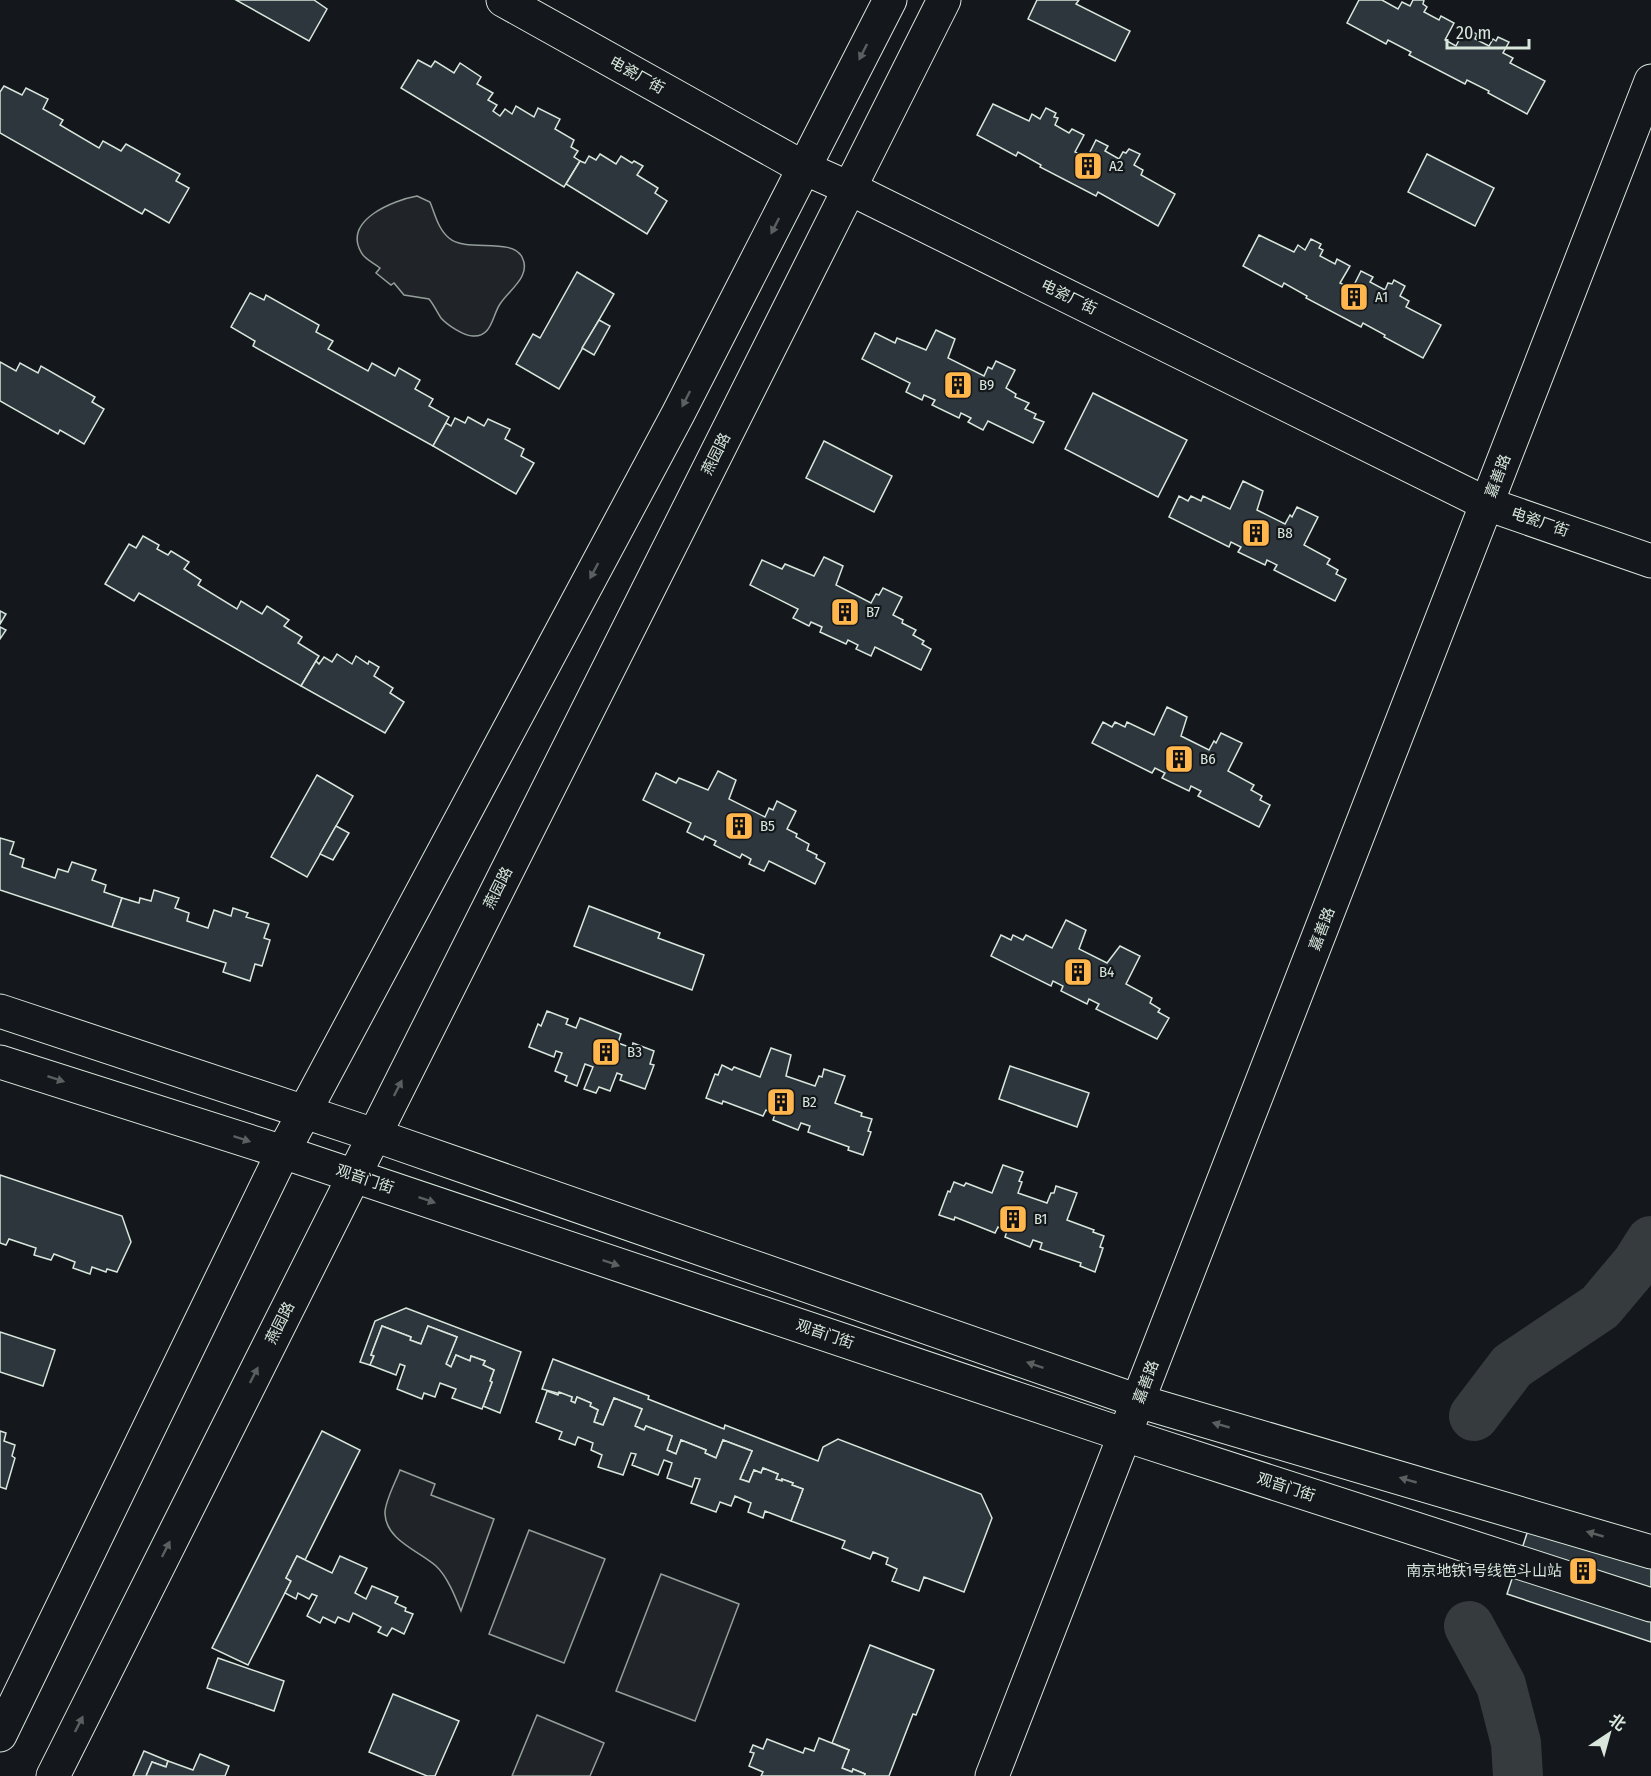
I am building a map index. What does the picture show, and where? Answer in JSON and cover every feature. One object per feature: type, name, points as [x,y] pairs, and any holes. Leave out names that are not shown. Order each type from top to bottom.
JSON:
[{"type":"street","name":"电瓷厂街","points":[[503,0],[804,168],[849,188],[1487,504],[1651,561]]},
{"type":"street","points":[[0,1735],[283,1152],[678,414],[890,0]]},
{"type":"street","name":"燕园路","points":[[53,1776],[944,0]]},
{"type":"street","name":"嘉善路","points":[[992,1776],[1651,81]]},
{"type":"street","points":[[0,1011],[375,1135],[1138,1401],[1651,1552]]},
{"type":"street","name":"观音门街","points":[[0,1062],[283,1152],[1125,1436],[1651,1605]]},
{"type":"shaded area","points":[[417,196],[430,202],[439,226],[449,238],[466,244],[509,248],[517,251],[522,257],[524,270],[522,277],[500,304],[491,325],[484,333],[469,336],[451,327],[441,318],[429,299],[404,295],[394,283],[391,285],[376,273],[380,268],[361,252],[357,241],[359,230],[365,221],[384,207]]},
{"type":"shaded area","points":[[400,1470],[435,1484],[431,1495],[494,1519],[461,1611],[440,1570],[397,1538],[387,1523],[386,1504]]},
{"type":"shaded area","points":[[529,1530],[605,1559],[564,1663],[489,1634]]},
{"type":"shaded area","points":[[661,1574],[739,1604],[695,1721],[616,1691]]},
{"type":"shaded area","points":[[537,1715],[604,1743],[590,1776],[512,1776]]},
{"type":"building","points":[[236,0],[314,0],[327,9],[309,41]]},
{"type":"building","points":[[1037,0],[1079,0],[1076,4],[1130,31],[1115,61],[1028,19]]},
{"type":"building","points":[[1359,0],[1382,0],[1398,9],[1402,2],[1410,6],[1413,0],[1424,0],[1423,4],[1427,7],[1424,12],[1439,20],[1441,16],[1454,23],[1445,40],[1456,46],[1465,28],[1477,34],[1475,39],[1489,46],[1493,39],[1496,41],[1498,37],[1509,42],[1503,53],[1513,58],[1510,63],[1545,81],[1527,114],[1488,93],[1489,91],[1467,80],[1465,84],[1409,55],[1411,52],[1388,40],[1386,44],[1347,23]]},
{"type":"building","points":[[418,60],[431,67],[435,61],[454,73],[460,63],[481,77],[477,84],[493,93],[488,100],[497,105],[493,111],[500,116],[505,109],[512,114],[516,106],[534,117],[538,108],[560,119],[555,129],[574,140],[571,147],[578,151],[574,157],[580,161],[564,187],[401,88]]},
{"type":"building","points":[[4,86],[22,95],[26,88],[48,99],[43,109],[63,120],[60,125],[99,148],[103,141],[121,151],[126,144],[180,174],[176,181],[189,188],[169,223],[145,209],[142,214],[0,133],[0,92]]},
{"type":"building","name":"A2","points":[[993,104],[1029,121],[1032,114],[1040,119],[1046,108],[1056,113],[1054,117],[1058,118],[1055,125],[1069,133],[1072,129],[1084,135],[1075,152],[1087,158],[1096,140],[1108,146],[1105,151],[1119,159],[1123,152],[1126,153],[1129,149],[1140,154],[1134,165],[1143,170],[1141,175],[1175,194],[1158,226],[1098,192],[1096,196],[1040,167],[1041,165],[1018,152],[1016,156],[977,135]]},
{"type":"building","points":[[600,154],[616,164],[621,156],[632,163],[634,161],[643,166],[637,175],[658,188],[655,193],[667,201],[647,234],[566,184],[580,161],[585,163],[589,156],[596,160]]},
{"type":"building","points":[[1427,154],[1494,188],[1475,226],[1408,192]]},
{"type":"building","name":"A1","points":[[1259,235],[1294,252],[1298,245],[1305,250],[1311,239],[1321,244],[1319,248],[1323,250],[1320,256],[1335,264],[1337,259],[1350,266],[1340,283],[1352,289],[1361,271],[1373,277],[1370,282],[1385,290],[1388,283],[1392,284],[1394,280],[1405,286],[1400,296],[1409,301],[1406,307],[1441,325],[1423,358],[1363,323],[1361,327],[1306,298],[1307,296],[1284,283],[1282,287],[1243,266]]},
{"type":"building","points":[[577,272],[614,294],[559,389],[516,364],[533,334],[540,338]]},
{"type":"building","points":[[250,293],[264,300],[266,295],[319,325],[316,332],[333,341],[328,349],[368,371],[372,363],[395,376],[399,368],[420,380],[415,389],[433,399],[429,406],[449,417],[433,446],[253,346],[255,341],[231,327]]},
{"type":"building","points":[[599,320],[610,326],[594,355],[582,348]]},
{"type":"building","name":"B9","points":[[936,330],[955,339],[948,358],[984,376],[988,367],[992,369],[996,361],[1015,370],[1006,388],[1016,394],[1015,397],[1029,403],[1025,409],[1036,414],[1034,418],[1044,422],[1033,443],[988,421],[983,430],[968,422],[971,418],[961,413],[959,418],[932,405],[935,400],[924,395],[922,400],[906,392],[910,383],[862,359],[875,333],[895,343],[897,338],[926,350]]},
{"type":"building","points":[[0,362],[16,371],[20,363],[38,373],[41,366],[95,397],[92,402],[104,409],[84,444],[60,430],[58,434],[0,401]]},
{"type":"building","points":[[1093,393],[1187,440],[1158,497],[1065,449]]},
{"type":"building","points":[[468,417],[484,426],[488,419],[510,429],[505,439],[524,449],[521,456],[534,463],[516,494],[433,446],[446,423],[451,426],[455,418],[465,423]]},
{"type":"building","points":[[824,441],[892,476],[874,512],[806,478]]},
{"type":"building","name":"B8","points":[[1243,481],[1263,491],[1257,510],[1285,524],[1297,507],[1318,517],[1304,545],[1330,559],[1327,564],[1338,570],[1336,574],[1346,579],[1335,601],[1274,570],[1277,565],[1267,560],[1265,565],[1238,552],[1241,547],[1231,542],[1229,547],[1169,517],[1179,496],[1188,501],[1191,496],[1201,501],[1203,496],[1230,509]]},
{"type":"building","points":[[143,536],[159,545],[157,549],[168,555],[171,551],[189,562],[184,569],[201,580],[198,585],[237,609],[241,601],[262,614],[267,606],[289,620],[284,626],[302,637],[298,643],[319,656],[301,686],[139,593],[134,601],[105,584],[129,544],[136,548]]},
{"type":"building","name":"B7","points":[[824,557],[843,566],[836,585],[871,603],[883,588],[902,597],[893,615],[916,630],[913,635],[924,641],[922,644],[931,649],[921,670],[875,647],[871,656],[856,649],[858,645],[848,640],[846,644],[820,632],[822,627],[811,622],[809,626],[793,618],[798,609],[750,585],[762,560],[782,569],[785,564],[814,576]]},
{"type":"building","points":[[0,611],[6,614],[0,624]]},
{"type":"building","points":[[0,627],[6,630],[0,639]]},
{"type":"building","points":[[337,654],[352,664],[356,656],[368,664],[369,661],[379,667],[374,676],[393,688],[390,693],[404,702],[385,733],[301,686],[316,661],[319,664],[324,657],[332,662]]},
{"type":"building","name":"B6","points":[[1167,707],[1187,717],[1181,736],[1209,750],[1221,733],[1242,743],[1228,771],[1254,785],[1251,790],[1262,796],[1260,800],[1270,805],[1259,827],[1198,796],[1201,791],[1191,786],[1189,791],[1162,778],[1165,773],[1155,768],[1152,773],[1092,743],[1103,722],[1112,727],[1115,722],[1125,727],[1127,722],[1154,735]]},
{"type":"building","name":"B5","points":[[718,771],[736,780],[729,799],[765,817],[769,808],[773,810],[777,801],[796,811],[787,829],[809,844],[807,850],[817,855],[816,858],[825,863],[815,884],[769,861],[764,871],[749,864],[751,859],[742,854],[740,858],[714,845],[716,841],[705,836],[703,840],[687,832],[691,823],[643,800],[656,773],[676,783],[679,778],[708,790]]},
{"type":"building","points":[[317,775],[353,796],[307,877],[271,857]]},
{"type":"building","points":[[336,826],[349,833],[333,860],[320,854]]},
{"type":"building","points":[[0,838],[14,842],[10,854],[24,859],[22,867],[55,878],[58,869],[68,872],[72,862],[96,870],[92,880],[106,885],[104,892],[122,898],[112,927],[0,890]]},
{"type":"building","points":[[154,890],[179,898],[175,908],[189,913],[187,921],[208,928],[214,910],[231,916],[233,908],[248,913],[246,917],[269,924],[264,938],[270,940],[262,966],[255,964],[250,981],[223,972],[226,963],[112,927],[122,898],[139,903],[140,898],[151,901]]},
{"type":"building","points":[[589,906],[660,933],[658,938],[704,955],[692,990],[574,946]]},
{"type":"building","name":"B4","points":[[1066,920],[1086,930],[1079,949],[1107,963],[1120,946],[1140,956],[1126,984],[1152,998],[1150,1003],[1160,1009],[1158,1012],[1169,1018],[1157,1039],[1096,1009],[1099,1004],[1089,999],[1087,1004],[1061,991],[1063,986],[1053,981],[1051,986],[991,956],[1001,935],[1011,940],[1013,935],[1023,940],[1026,935],[1052,948]]},
{"type":"building","name":"B3","points":[[547,1011],[568,1019],[566,1024],[576,1028],[580,1018],[621,1034],[618,1043],[632,1048],[633,1043],[654,1051],[650,1064],[654,1065],[645,1089],[620,1080],[622,1075],[617,1073],[610,1091],[599,1087],[596,1093],[584,1089],[593,1067],[585,1064],[577,1086],[565,1081],[567,1076],[555,1071],[562,1053],[556,1051],[554,1057],[529,1047],[538,1024],[541,1026]]},
{"type":"building","name":"B2","points":[[771,1048],[791,1055],[786,1076],[815,1086],[819,1076],[822,1077],[824,1069],[845,1076],[835,1103],[872,1119],[868,1131],[871,1132],[863,1155],[848,1150],[849,1147],[808,1132],[810,1126],[801,1123],[798,1130],[773,1120],[775,1114],[766,1110],[763,1116],[723,1101],[722,1104],[706,1098],[715,1074],[718,1075],[722,1065],[760,1077]]},
{"type":"building","points":[[1010,1066],[1089,1093],[1077,1127],[999,1099]]},
{"type":"building","name":"B1","points":[[1003,1165],[1023,1172],[1019,1181],[1022,1182],[1018,1193],[1047,1203],[1056,1186],[1077,1193],[1067,1220],[1104,1236],[1100,1247],[1103,1248],[1095,1272],[1080,1266],[1081,1263],[1040,1249],[1042,1243],[1033,1240],[1030,1247],[1005,1237],[1007,1231],[998,1227],[995,1233],[955,1217],[954,1220],[939,1215],[954,1182],[964,1186],[966,1183],[992,1193]]},
{"type":"building","points":[[0,1175],[122,1216],[131,1242],[117,1272],[107,1269],[106,1272],[92,1267],[90,1274],[73,1268],[75,1262],[54,1254],[51,1260],[34,1255],[36,1248],[9,1239],[6,1245],[0,1243]]},
{"type":"building","points":[[406,1308],[521,1352],[500,1413],[483,1406],[494,1370],[483,1365],[485,1361],[471,1356],[470,1361],[456,1355],[451,1367],[446,1364],[457,1337],[428,1326],[421,1344],[410,1340],[411,1337],[382,1326],[371,1355],[374,1356],[370,1365],[360,1362],[375,1321]]},
{"type":"building","points":[[382,1326],[411,1337],[410,1340],[421,1344],[428,1326],[457,1337],[446,1364],[451,1367],[456,1355],[470,1361],[471,1356],[485,1361],[483,1365],[494,1370],[482,1409],[452,1398],[456,1389],[440,1383],[435,1397],[424,1393],[422,1399],[397,1389],[405,1366],[400,1364],[396,1375],[370,1365],[374,1356],[371,1355]]},
{"type":"building","points":[[0,1332],[55,1350],[43,1386],[0,1372]]},
{"type":"building","points":[[553,1359],[649,1396],[648,1399],[724,1429],[725,1425],[818,1461],[823,1447],[838,1439],[981,1494],[992,1518],[964,1592],[924,1577],[919,1591],[892,1581],[897,1569],[886,1564],[888,1558],[873,1552],[870,1559],[842,1548],[845,1541],[791,1521],[803,1489],[792,1485],[793,1483],[776,1479],[778,1474],[763,1468],[761,1473],[754,1470],[749,1482],[740,1479],[752,1451],[723,1440],[716,1458],[705,1453],[706,1450],[681,1440],[676,1454],[667,1450],[672,1436],[646,1426],[644,1430],[635,1426],[642,1409],[614,1398],[603,1425],[594,1422],[598,1410],[590,1406],[591,1403],[577,1397],[575,1403],[571,1401],[572,1397],[542,1389]]},
{"type":"building","points":[[547,1391],[558,1395],[559,1392],[572,1397],[571,1401],[575,1403],[577,1397],[591,1403],[590,1406],[598,1410],[594,1422],[603,1425],[614,1398],[642,1409],[635,1426],[644,1430],[646,1426],[672,1436],[667,1450],[676,1454],[681,1440],[706,1450],[705,1453],[716,1458],[723,1440],[752,1451],[740,1479],[749,1482],[754,1470],[761,1473],[763,1468],[778,1474],[776,1479],[793,1483],[792,1485],[803,1489],[791,1521],[765,1511],[763,1518],[748,1512],[751,1503],[735,1496],[731,1506],[720,1502],[716,1512],[691,1503],[700,1479],[695,1478],[692,1487],[667,1478],[672,1463],[664,1460],[658,1475],[632,1465],[636,1454],[631,1453],[623,1475],[598,1467],[602,1455],[591,1450],[593,1443],[578,1437],[575,1445],[559,1439],[562,1432],[536,1422]]},
{"type":"building","points":[[0,1431],[6,1433],[4,1441],[15,1445],[12,1456],[15,1458],[6,1489],[0,1487]]},
{"type":"building","points":[[322,1431],[360,1450],[305,1560],[297,1556],[286,1578],[291,1581],[248,1665],[212,1648]]},
{"type":"building","name":"南京地铁1号线笆斗山站","points":[[1535,1509],[1651,1547],[1651,1642],[1507,1594]]},
{"type":"building","points":[[297,1556],[332,1573],[340,1556],[367,1568],[355,1593],[366,1599],[372,1586],[398,1597],[395,1603],[413,1614],[404,1634],[392,1628],[387,1636],[378,1632],[381,1627],[353,1613],[349,1622],[338,1617],[335,1623],[323,1617],[320,1623],[307,1616],[317,1596],[312,1594],[309,1599],[298,1593],[296,1599],[285,1593],[291,1581],[286,1578]]},
{"type":"building","points":[[870,1645],[934,1670],[916,1715],[913,1714],[889,1776],[864,1776],[865,1774],[853,1769],[852,1772],[842,1768],[849,1750],[832,1743]]},
{"type":"building","points":[[218,1658],[284,1681],[274,1711],[207,1688]]},
{"type":"building","points":[[393,1694],[459,1721],[435,1776],[427,1776],[369,1752]]},
{"type":"building","points":[[819,1738],[849,1750],[842,1768],[852,1772],[853,1769],[865,1774],[864,1776],[761,1776],[763,1772],[749,1766],[754,1753],[750,1752],[753,1745],[763,1749],[767,1739],[803,1753],[805,1748],[814,1751]]},
{"type":"building","points":[[144,1751],[168,1761],[166,1767],[152,1762],[146,1776],[133,1776]]},
{"type":"building","points":[[200,1754],[229,1766],[225,1776],[146,1776],[152,1762],[166,1767],[168,1761],[193,1770]]},
{"type":"waterway","points":[[1474,1416],[1512,1366],[1600,1307],[1637,1263],[1651,1241]]},
{"type":"waterway","points":[[1469,1626],[1501,1685],[1516,1743],[1518,1776]]},
{"type":"place","name":"A2","points":[[1088,166]]},
{"type":"place","name":"A1","points":[[1354,297]]},
{"type":"place","name":"B9","points":[[958,385]]},
{"type":"place","name":"B8","points":[[1256,533]]},
{"type":"place","name":"B7","points":[[845,612]]},
{"type":"place","name":"B6","points":[[1179,759]]},
{"type":"place","name":"B5","points":[[739,826]]},
{"type":"place","name":"B4","points":[[1078,972]]},
{"type":"place","name":"B3","points":[[606,1052]]},
{"type":"place","name":"B2","points":[[781,1102]]},
{"type":"place","name":"B1","points":[[1013,1219]]},
{"type":"place","name":"南京地铁1号线笆斗山站","points":[[1583,1571]]}]
